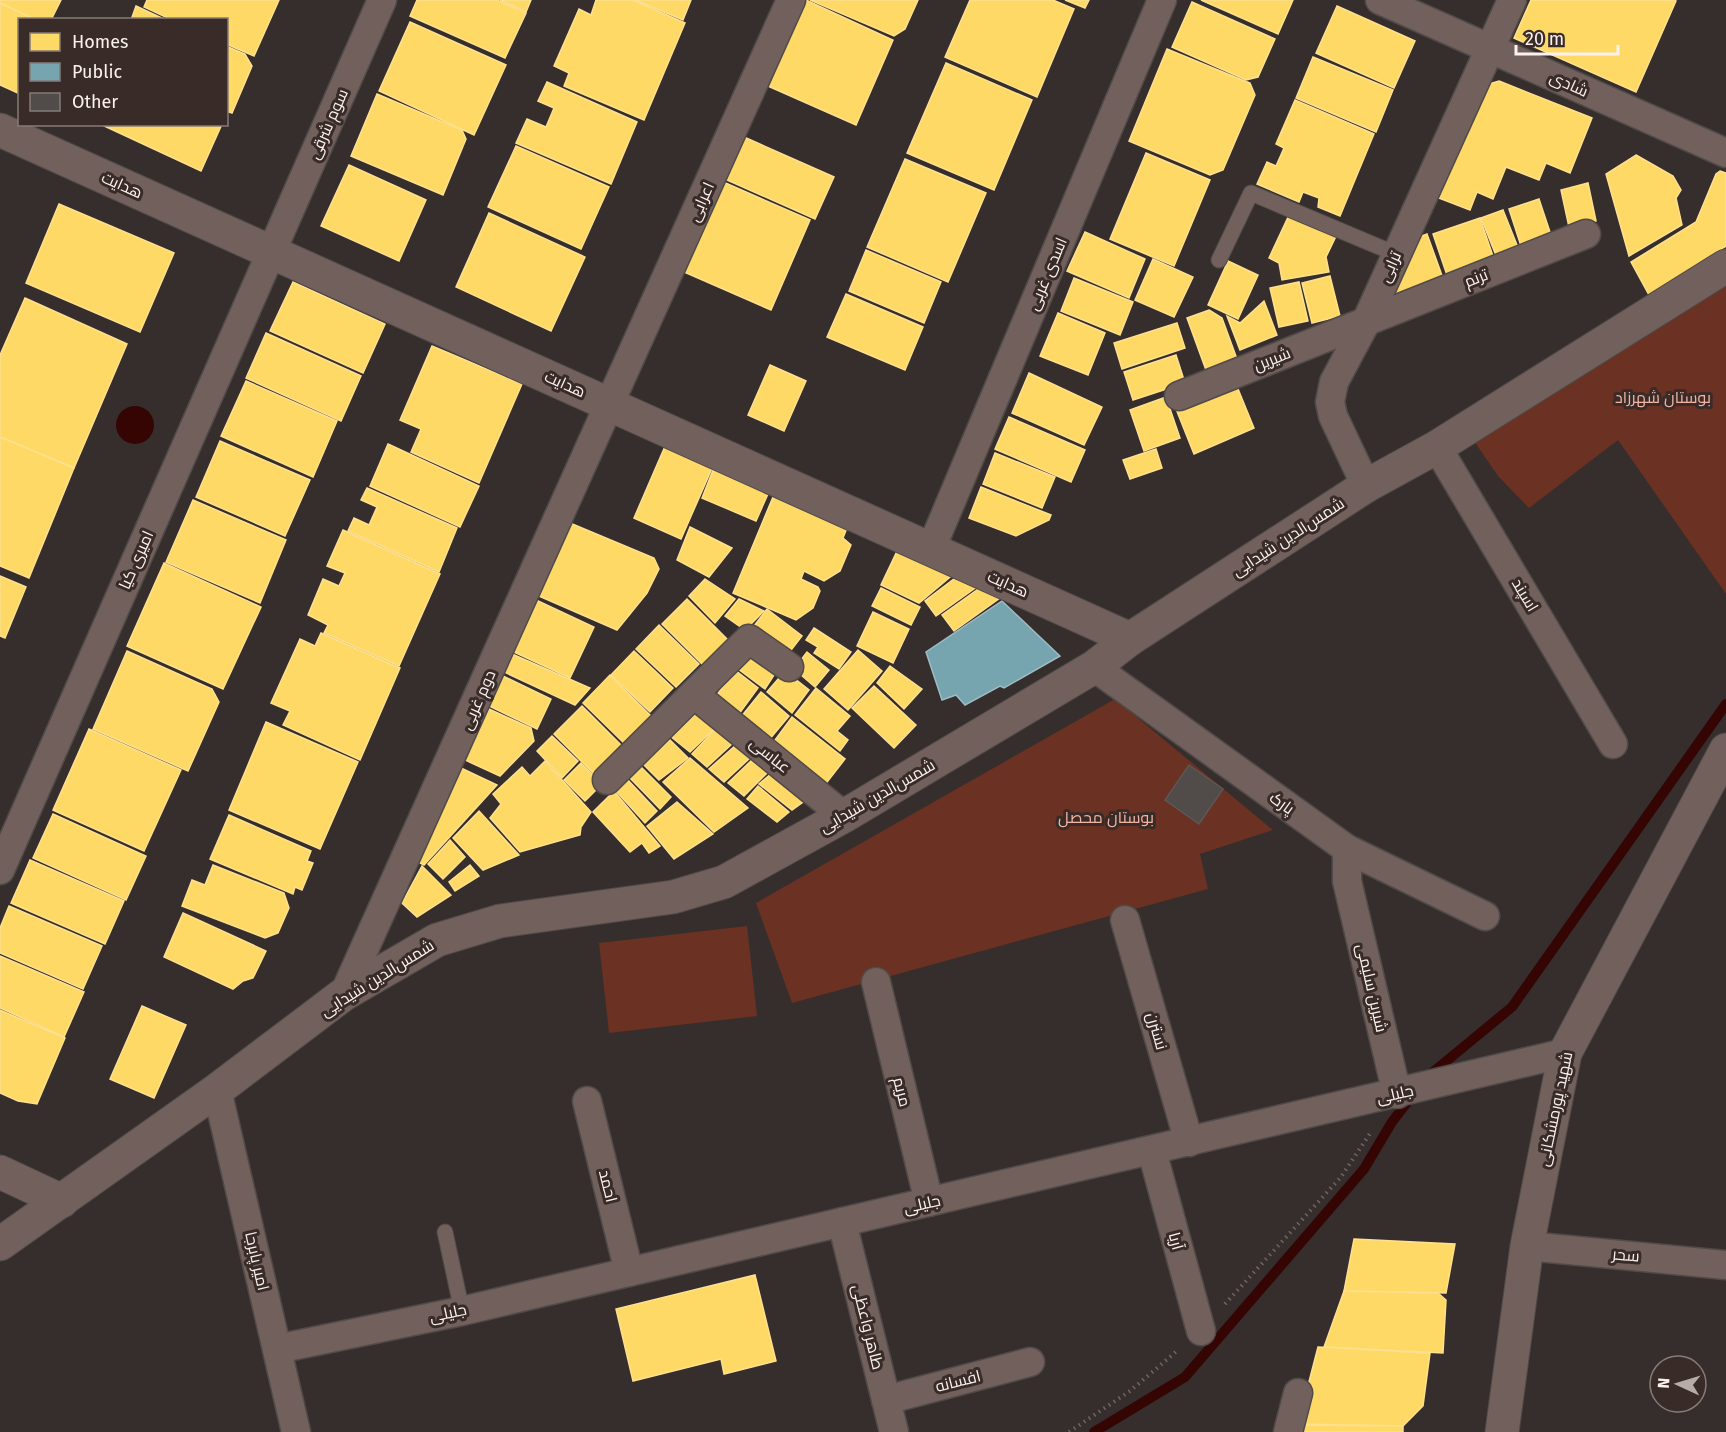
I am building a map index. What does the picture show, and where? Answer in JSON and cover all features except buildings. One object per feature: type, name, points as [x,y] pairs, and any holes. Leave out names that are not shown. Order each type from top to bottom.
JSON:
[{"type":"street","name":"سوم شرقی","points":[[272,250],[382,0]]},
{"type":"street","name":"اعرابی","points":[[611,405],[791,0]]},
{"type":"street","name":"اسدی غربی","points":[[931,549],[1162,0]]},
{"type":"street","name":"شادی","points":[[1380,0],[1726,153]]},
{"type":"street","name":"ترابی","points":[[1366,486],[1333,416],[1330,402],[1334,382],[1366,322],[1512,0]]},
{"type":"street","name":"هدایت","points":[[0,130],[272,250],[1130,639]]},
{"type":"street","name":"ترنم","points":[[1366,322],[1586,234]]},
{"type":"street","name":"امیری کیا","points":[[0,870],[272,250]]},
{"type":"street","name":"شمس‌الدین شیدایی","points":[[0,1244],[217,1089],[344,994],[437,940],[473,927],[698,892],[724,882],[844,816],[1094,667],[1130,639],[1366,486],[1437,447],[1726,266]]},
{"type":"street","name":"شیرین","points":[[1179,396],[1366,322]]},
{"type":"street","name":"دوم غربی","points":[[344,994],[611,405]]},
{"type":"street","name":"اسپند","points":[[1437,447],[1613,744]]},
{"type":"street","points":[[607,780],[749,639],[789,667]]},
{"type":"street","name":"پارک","points":[[1094,667],[1347,849],[1485,916]]},
{"type":"street","name":"عباسی","points":[[695,695],[844,816]]},
{"type":"street","name":"شهید پورمشکانی","points":[[1502,1432],[1527,1246],[1564,1053],[1726,750]]},
{"type":"street","name":"شیرین سلیمی","points":[[1347,849],[1347,881],[1397,1094]]},
{"type":"street","name":"نسترن","points":[[1125,920],[1189,1142]]},
{"type":"street","name":"مریم","points":[[876,982],[929,1202]]},
{"type":"street","name":"جلیلی","points":[[277,1349],[462,1311],[1397,1094],[1564,1053]]},
{"type":"street","name":"امیر پابرجا","points":[[217,1089],[296,1432]]},
{"type":"street","name":"احمد","points":[[587,1101],[629,1272]]},
{"type":"street","name":"آریا","points":[[1152,1151],[1201,1331]]},
{"type":"street","points":[[0,1172],[62,1201]]},
{"type":"street","name":"طاهر واعظی","points":[[842,1222],[894,1432]]},
{"type":"street","name":"سحر","points":[[1527,1246],[1726,1264]]},
{"type":"street","name":"افسانه","points":[[886,1400],[1030,1362]]},
{"type":"street","points":[[1288,1432],[1298,1393]]},
{"type":"lane","points":[[1219,260],[1251,193],[1396,254]]},
{"type":"lane","points":[[445,1232],[462,1311]]},
{"type":"path","points":[[1069,1432],[1130,1391],[1201,1331],[1341,1177],[1397,1094]]},
{"type":"green space","name":"بوستان شهرزاد","points":[[1726,286],[1726,594],[1618,440],[1529,508],[1498,476],[1472,438]]},
{"type":"green space","name":"بوستان محصل","points":[[1115,699],[1273,830],[1200,854],[1208,889],[792,1003],[756,903]]},
{"type":"green space","points":[[747,926],[757,1016],[609,1033],[599,943]]},
{"type":"shaded area","points":[[135,406],[149,411],[154,425],[149,439],[135,444],[121,439],[116,425],[121,411]]},
{"type":"waterway","points":[[1427,1077],[1512,1007],[1726,704]]},
{"type":"waterway","points":[[1094,1432],[1185,1377],[1364,1169],[1392,1122],[1412,1096]]}]
